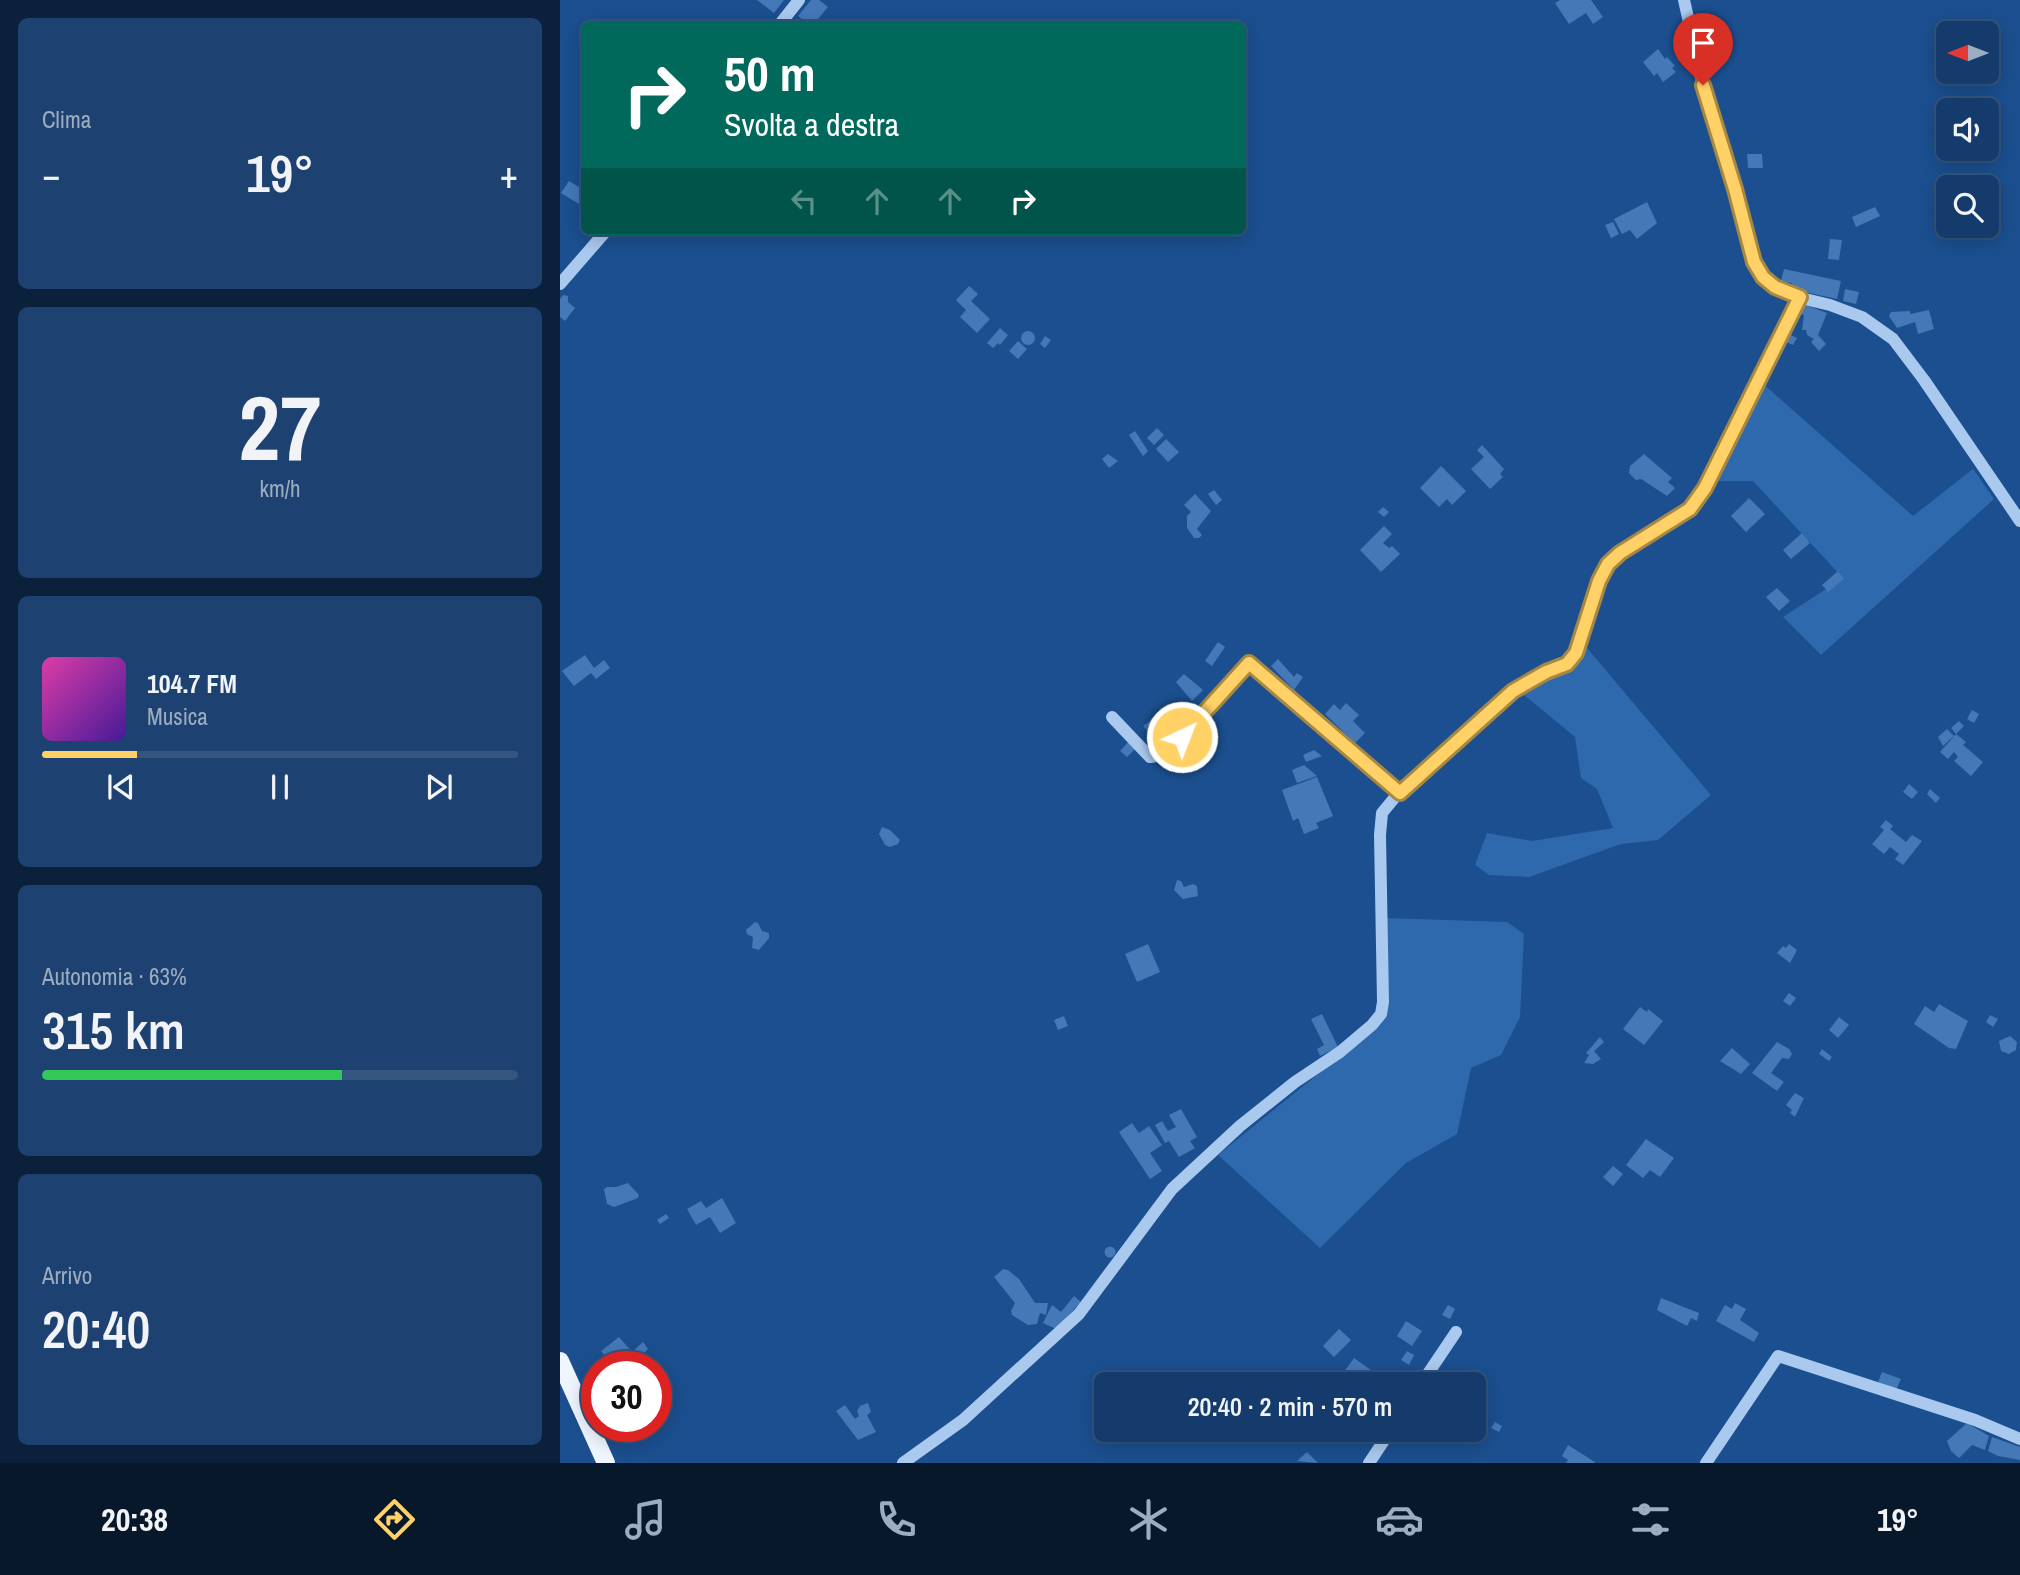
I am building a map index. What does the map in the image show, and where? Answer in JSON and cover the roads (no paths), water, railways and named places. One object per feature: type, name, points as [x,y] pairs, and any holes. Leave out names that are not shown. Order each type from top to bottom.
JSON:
[{"type":"main road","points":[[560,1361],[606,1463]]},
{"type":"street","points":[[782,21],[799,0]]},
{"type":"street","points":[[1684,0],[1703,85],[1754,262],[1763,277],[1775,287],[1862,317],[1893,339],[2020,521]]},
{"type":"street","points":[[560,284],[603,235]]},
{"type":"street","points":[[903,1463],[963,1420],[1079,1314],[1172,1189],[1240,1126],[1295,1082],[1340,1052],[1381,1014],[1382,813],[1400,793],[1513,691],[1546,672],[1567,664],[1576,653],[1599,581],[1608,564],[1620,553],[1690,509],[1705,488],[1800,297]]},
{"type":"street","points":[[1112,717],[1150,757],[1166,755],[1249,663],[1400,793]]},
{"type":"street","points":[[1429,1372],[1456,1332]]},
{"type":"street","points":[[1706,1463],[1778,1356],[1975,1420],[2020,1439]]},
{"type":"street","points":[[1369,1463],[1383,1442]]}]
